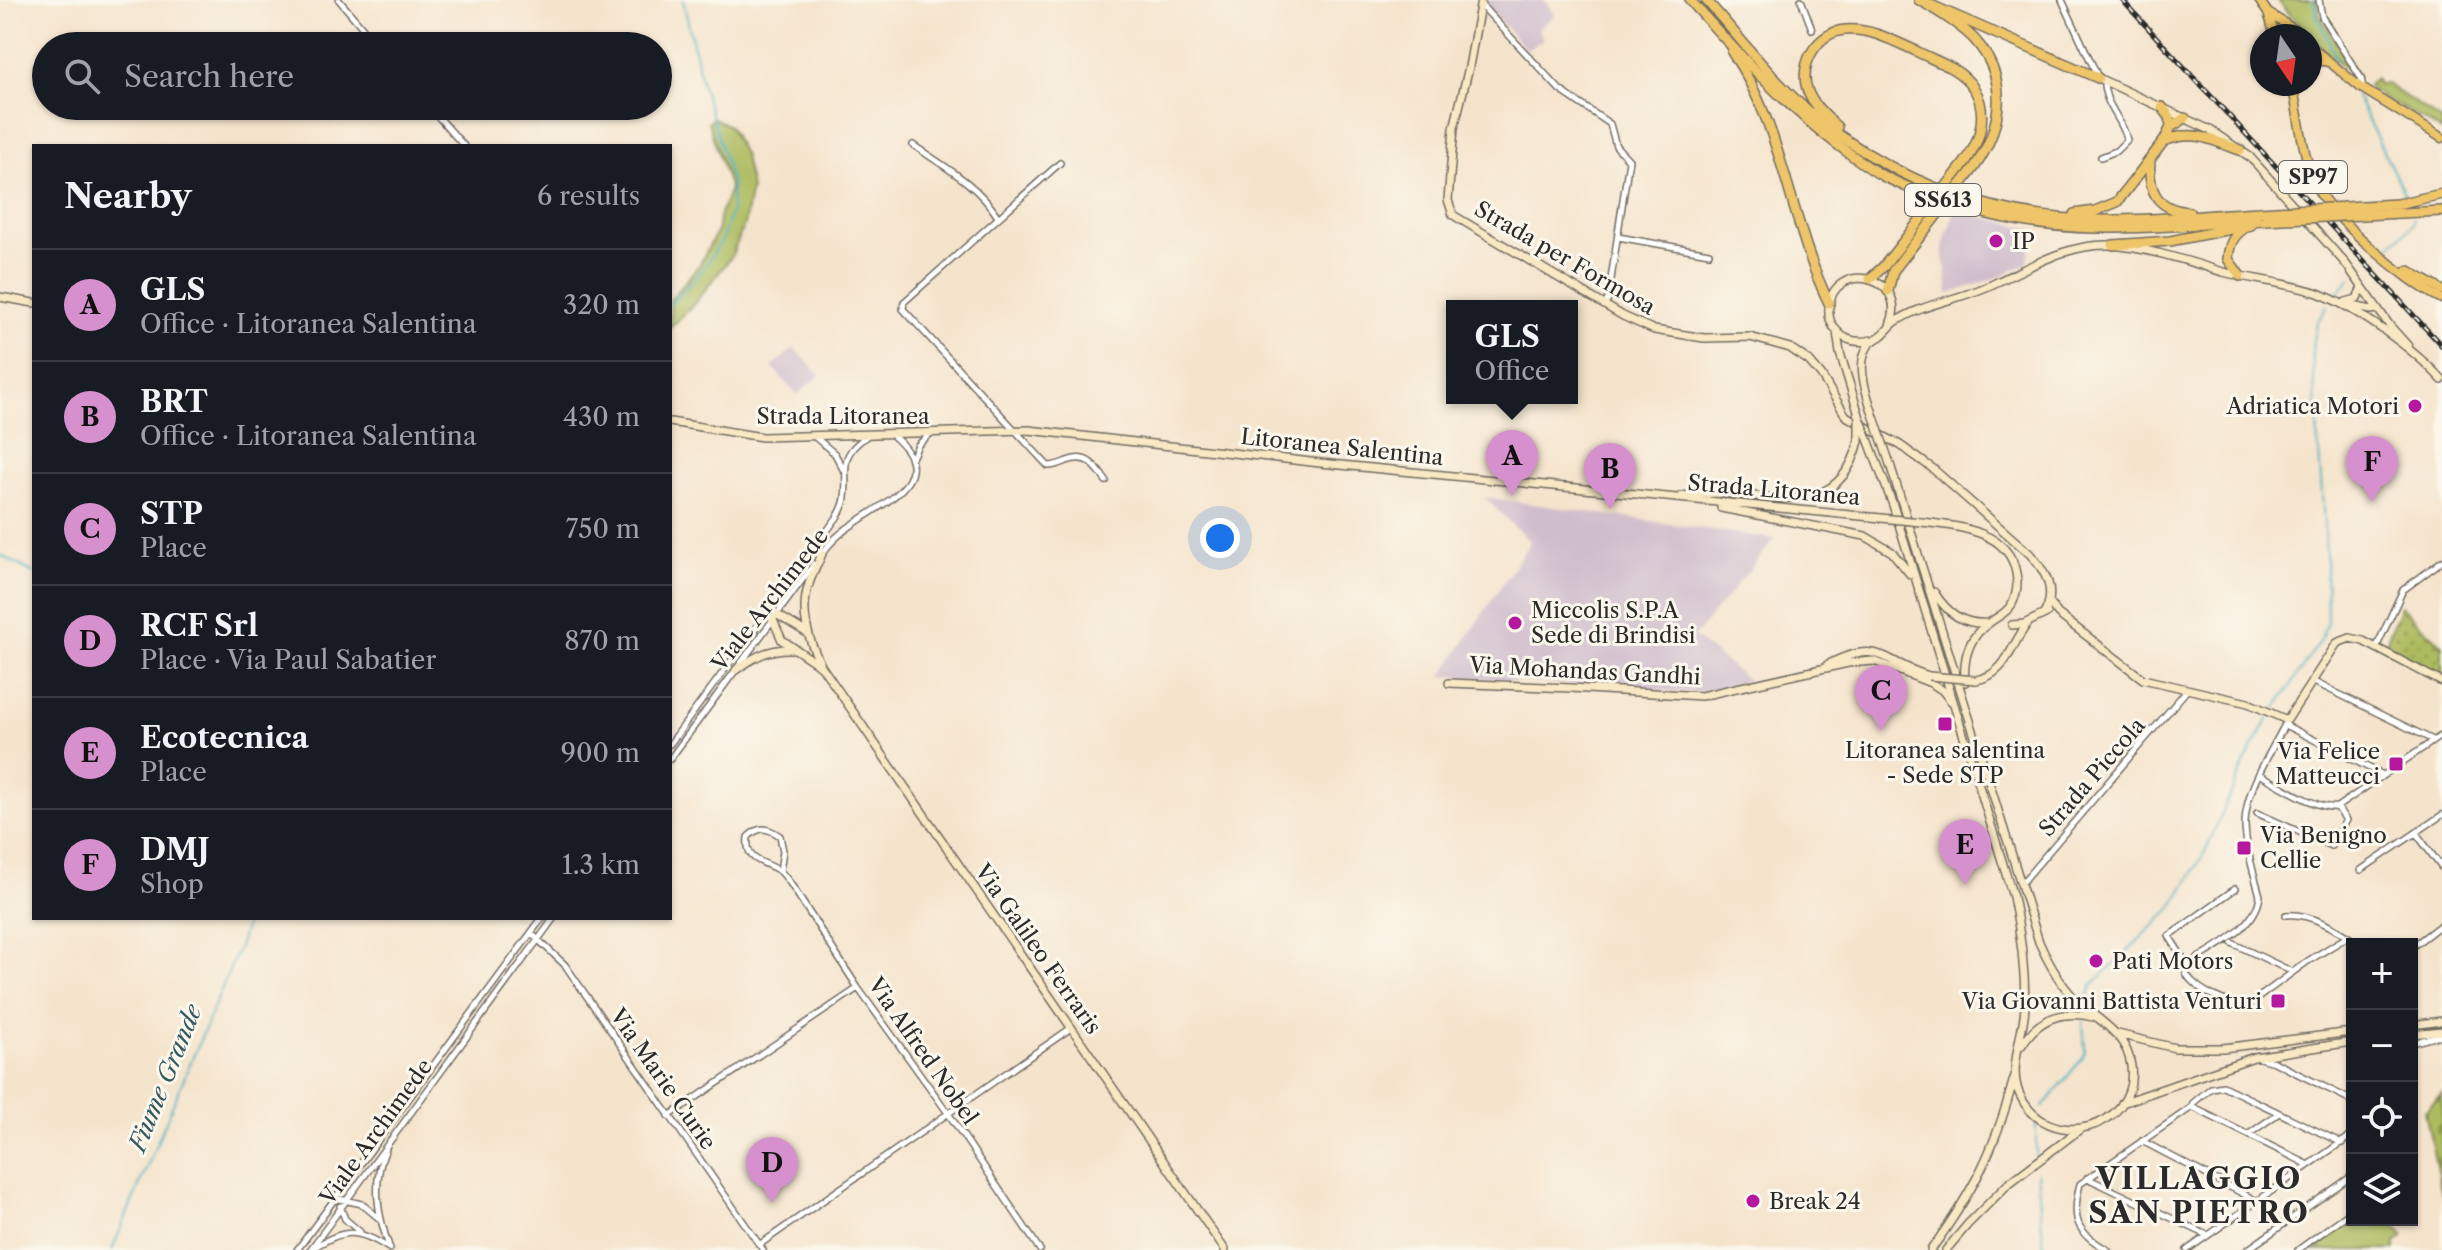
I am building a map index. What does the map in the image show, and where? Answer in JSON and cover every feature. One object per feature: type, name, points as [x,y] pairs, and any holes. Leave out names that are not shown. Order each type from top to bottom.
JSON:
[{"type":"highway","name":"SS613","points":[[1690,0],[1780,95],[1819,130],[1883,175],[1961,207],[2049,225],[2094,228],[2263,216]]},
{"type":"highway","name":"SS613","points":[[1706,0],[1788,91],[1819,120],[1886,166],[1938,189],[2002,210],[2043,216],[2095,220],[2219,214],[2263,216]]},
{"type":"highway","points":[[1922,1],[2101,79]]},
{"type":"highway","points":[[1888,291],[1893,271],[1914,236],[1963,173],[1985,153],[1997,123],[1995,77],[1982,49],[1973,38],[1922,1]]},
{"type":"highway","points":[[1858,145],[1819,109],[1807,89],[1810,52],[1825,36],[1841,30],[1863,30],[1887,37],[1954,69],[1973,88],[1981,109],[1981,133],[1963,173]]},
{"type":"highway","points":[[1719,33],[1741,65],[1772,129],[1813,268],[1829,303]]},
{"type":"highway","points":[[2162,107],[2170,117],[2171,127]]},
{"type":"highway","points":[[2043,216],[2086,213],[2117,202],[2164,141],[2171,127],[2185,118]]},
{"type":"highway","points":[[2180,135],[2185,128],[2185,118]]},
{"type":"highway","points":[[2164,141],[2193,134],[2240,150]]},
{"type":"highway","points":[[2150,160],[2151,187],[2157,199],[2180,211],[2219,214]]},
{"type":"highway","points":[[2399,208],[2442,194]]},
{"type":"highway","points":[[2240,276],[2229,263],[2229,250],[2236,234],[2263,216],[2399,208],[2442,202]]},
{"type":"highway","points":[[2399,208],[2442,211]]},
{"type":"highway","points":[[2113,245],[2170,241],[2246,227]]},
{"type":"highway","points":[[1870,279],[1914,236]]},
{"type":"main road","points":[[2259,0],[2271,24]]},
{"type":"main road","points":[[2268,13],[2285,24]]},
{"type":"main road","points":[[2322,56],[2363,89],[2442,138]]},
{"type":"main road","points":[[2322,61],[2330,62]]},
{"type":"main road","name":"SP97","points":[[2295,96],[2315,183],[2324,200],[2355,233],[2442,299]]},
{"type":"main road","name":"SP97","points":[[2373,248],[2442,290]]},
{"type":"street","points":[[339,0],[366,32]]},
{"type":"street","points":[[1801,0],[1812,29]]},
{"type":"street","points":[[2062,0],[2127,140],[2116,151],[2101,157]]},
{"type":"street","points":[[2319,0],[2322,17],[2361,78],[2363,89]]},
{"type":"street","points":[[1481,3],[1560,90],[1610,124],[1614,142],[1626,156],[1629,165],[1605,305]]},
{"type":"street","name":"Strada per Formosa","points":[[1481,3],[1454,128],[1448,200],[1453,215],[1605,305],[1654,330],[1704,338],[1750,337],[1790,348],[1809,361],[1821,375],[1846,416],[1900,445],[1932,468],[2030,554],[2046,576],[2049,602]]},
{"type":"street","points":[[2101,79],[2210,130],[2250,157],[2346,264],[2377,309],[2442,380]]},
{"type":"street","points":[[441,120],[462,144]]},
{"type":"street","points":[[913,145],[971,185],[998,217]]},
{"type":"street","points":[[1060,163],[904,302],[903,309],[1048,466],[1077,458],[1086,459],[1095,465],[1106,481]]},
{"type":"street","points":[[1618,237],[1709,253]]},
{"type":"street","points":[[2015,1076],[2019,1094],[2029,1110],[2043,1122],[2061,1129],[2079,1130],[2111,1116],[2130,1086],[2132,1068],[2128,1050],[2118,1034],[2073,997],[2039,942],[1929,583],[1872,411],[1863,365],[1866,349],[1889,327],[1914,312],[1984,288],[2056,254],[2080,247],[2113,245],[2145,250],[2240,276],[2297,287],[2365,309],[2377,309]]},
{"type":"street","points":[[1889,327],[1894,308],[1888,291],[1870,279],[1849,280],[1833,293],[1829,303],[1830,319],[1837,332],[1840,353],[1859,415],[1893,505],[2009,880],[2019,921],[2024,970],[2025,1008],[2015,1076],[2003,1119],[1980,1175],[1962,1207],[1931,1250]]},
{"type":"street","points":[[2334,301],[2353,301],[2360,296],[2362,287]]},
{"type":"street","points":[[0,297],[32,303]]},
{"type":"street","points":[[2334,301],[2362,317],[2423,362]]},
{"type":"street","points":[[2362,317],[2375,317],[2377,309]]},
{"type":"street","points":[[1837,332],[1854,342],[1873,340]]},
{"type":"street","points":[[1664,498],[1717,493],[1782,500],[1810,497],[1842,479],[1854,462],[1859,441],[1859,415]]},
{"type":"street","name":"Strada Litoranea","points":[[672,422],[762,437],[1016,430]]},
{"type":"street","name":"Litoranea Salentina","points":[[1016,430],[1664,498]]},
{"type":"street","name":"Viale Archimede","points":[[672,756],[830,543],[851,525],[897,496],[910,479],[911,459],[918,445],[930,434]]},
{"type":"street","points":[[892,435],[911,459]]},
{"type":"street","name":"Viale Archimede","points":[[672,741],[838,516],[845,501],[844,471],[851,449],[867,436]]},
{"type":"street","points":[[815,437],[835,454],[844,471]]},
{"type":"street","points":[[1664,498],[1865,536],[1892,552],[1916,585]]},
{"type":"street","name":"Strada Litoranea","points":[[1664,498],[1921,522],[1977,532],[2001,545],[2013,563],[2017,584],[2011,605],[2001,617]]},
{"type":"street","name":"Via Galileo Ferraris","points":[[822,554],[808,586],[807,633],[822,667],[1223,1247]]},
{"type":"street","points":[[2376,648],[2403,590],[2442,561]]},
{"type":"street","points":[[1929,583],[1941,603],[1954,616],[1969,622],[1988,623]]},
{"type":"street","points":[[2044,614],[2049,602]]},
{"type":"street","points":[[2049,602],[2058,614],[2143,679],[2248,703],[2383,775]]},
{"type":"street","name":"Via Galileo Ferraris","points":[[768,609],[782,640],[822,667]]},
{"type":"street","points":[[2012,625],[2029,622],[2044,614],[2058,614]]},
{"type":"street","points":[[774,617],[807,633]]},
{"type":"street","points":[[1969,712],[1963,665],[1972,639],[1988,623],[2001,617],[2012,625],[2017,634],[2016,643]]},
{"type":"street","points":[[1930,680],[1986,678],[1999,668],[2029,622]]},
{"type":"street","points":[[2186,969],[2238,930],[2259,904],[2245,826],[2246,808],[2259,774],[2286,723],[2337,643],[2350,638],[2442,682]]},
{"type":"street","points":[[736,670],[757,655],[778,648],[795,650]]},
{"type":"street","points":[[1930,680],[1939,675],[1937,650]]},
{"type":"street","name":"Via Mohandas Gandhi","points":[[1449,683],[1701,696],[1814,671],[1842,657],[1871,652],[1888,656],[1930,680]]},
{"type":"street","points":[[1930,680],[1956,708]]},
{"type":"street","points":[[2312,681],[2434,740]]},
{"type":"street","name":"Strada Piccola","points":[[2021,884],[2187,690]]},
{"type":"street","points":[[2259,774],[2319,805],[2337,807],[2442,735]]},
{"type":"street","points":[[2257,813],[2331,846],[2346,820],[2337,807]]},
{"type":"street","points":[[2361,870],[2442,815]]},
{"type":"street","name":"Via Alfred Nobel","points":[[780,871],[783,851],[780,836],[764,828],[755,829],[748,837],[747,847],[760,864],[780,871],[790,883],[858,988],[948,1113],[1040,1250]]},
{"type":"street","points":[[2416,833],[2442,868]]},
{"type":"street","points":[[2235,889],[2169,936],[2191,983],[2227,1002],[2243,1006],[2251,1003],[2347,937],[2339,930],[2299,914],[2286,915]]},
{"type":"street","name":"Viale Archimede","points":[[297,1250],[541,920]]},
{"type":"street","name":"Viale Archimede","points":[[311,1250],[553,920]]},
{"type":"street","points":[[2418,942],[2442,924]]},
{"type":"street","name":"Via Marie Curie","points":[[531,933],[565,965],[761,1247]]},
{"type":"street","points":[[2232,943],[2293,972]]},
{"type":"street","points":[[669,1116],[858,988]]},
{"type":"street","points":[[2019,1050],[2028,1034],[2042,1022],[2058,1015],[2077,1013],[2095,1017]]},
{"type":"street","points":[[2418,1024],[2442,1021]]},
{"type":"street","points":[[761,1247],[1071,1028]]},
{"type":"street","points":[[2118,1034],[2175,1048],[2223,1048],[2346,1033]]},
{"type":"street","points":[[2418,1034],[2442,1033]]},
{"type":"street","points":[[2418,1041],[2442,1033]]},
{"type":"street","points":[[2122,1103],[2254,1057],[2346,1043]]},
{"type":"street","points":[[2254,1057],[2274,1062],[2346,1098]]},
{"type":"street","points":[[2108,1250],[2093,1242],[2077,1221],[2074,1206],[2080,1184],[2192,1107],[2205,1092],[2217,1085],[2342,1143]]},
{"type":"street","points":[[2192,1107],[2309,1165]]},
{"type":"street","points":[[2249,1134],[2279,1113]]},
{"type":"street","points":[[1946,1250],[2008,1184],[2079,1130]]},
{"type":"street","points":[[391,1139],[378,1172],[377,1188],[391,1250]]},
{"type":"street","points":[[2187,1250],[2346,1140]]},
{"type":"street","points":[[2142,1141],[2257,1201]]},
{"type":"street","points":[[2087,1178],[2208,1236]]},
{"type":"street","points":[[2247,1250],[2346,1180]]},
{"type":"street","points":[[335,1198],[362,1204],[382,1221]]},
{"type":"street","points":[[335,1198],[345,1219],[361,1233],[391,1250]]},
{"type":"street","points":[[2298,1250],[2346,1215]]},
{"type":"street","points":[[311,1250],[347,1232],[361,1233]]},
{"type":"street","points":[[1211,1250],[1223,1247]]},
{"type":"shaded area","points":[[1486,0],[1544,0],[1555,15],[1538,29],[1543,39],[1527,50],[1486,6]]},
{"type":"shaded area","points":[[1955,210],[2032,229],[2028,263],[1949,294],[1943,246]]},
{"type":"shaded area","points":[[794,348],[820,375],[797,395],[772,367]]},
{"type":"shaded area","points":[[1484,497],[1775,539],[1694,637],[1749,681],[1699,693],[1442,676],[1530,542]]},
{"type":"green space","points":[[2277,0],[2317,0],[2320,15],[2358,78],[2322,49],[2322,24],[2299,24]]},
{"type":"green space","points":[[2375,78],[2378,84],[2386,84],[2442,121],[2442,131],[2372,91],[2368,85]]},
{"type":"green space","points":[[714,118],[729,126],[744,156],[751,189],[744,225],[732,255],[672,326],[672,298],[700,264],[718,229],[719,217],[730,189],[708,122]]},
{"type":"green space","points":[[2401,606],[2442,645],[2442,676],[2384,647]]},
{"type":"green space","points":[[2442,1094],[2442,1195],[2425,1111]]},
{"type":"green space","points":[[2346,1226],[2396,1226],[2404,1236],[2396,1243],[2395,1250],[2315,1250]]},
{"type":"waterway","points":[[672,303],[704,268],[722,240],[731,211],[732,183],[702,84],[683,0]]},
{"type":"waterway","points":[[2313,0],[2317,17],[2338,61]]},
{"type":"waterway","points":[[2356,96],[2406,197]]},
{"type":"waterway","points":[[2389,247],[2413,224],[2413,219]]},
{"type":"waterway","points":[[2335,295],[2351,278]]},
{"type":"waterway","points":[[2276,708],[2321,639],[2327,622],[2326,552],[2312,352],[2317,322],[2327,306]]},
{"type":"waterway","name":"Fiume Grande","points":[[0,555],[32,572]]},
{"type":"waterway","points":[[2087,999],[2093,984],[2171,909],[2204,854],[2245,762],[2269,718]]},
{"type":"waterway","name":"Fiume Grande","points":[[112,1250],[239,947],[247,920]]},
{"type":"waterway","points":[[2043,1107],[2085,1052],[2083,1021]]},
{"type":"waterway","points":[[2036,1121],[2036,1155]]},
{"type":"waterway","points":[[2037,1172],[2044,1250]]},
{"type":"railway","points":[[2122,0],[2442,346]]},
{"type":"place","name":"IP","points":[[1996,241]]},
{"type":"place","name":"Adriatica Motori","points":[[2415,406]]},
{"type":"place","name":"GLS","points":[[1512,496]]},
{"type":"place","name":"DMJ","points":[[2372,502]]},
{"type":"place","name":"BRT","points":[[1610,509]]},
{"type":"place","name":"Miccolis S.P.A Sede di Brindisi","points":[[1515,623]]},
{"type":"place","name":"Litoranea salentina - Sede STP","points":[[1945,724]]},
{"type":"place","name":"STP","points":[[1881,731]]},
{"type":"place","name":"Via Felice Matteucci","points":[[2396,764]]},
{"type":"place","name":"Via Benigno Cellie","points":[[2244,848]]},
{"type":"place","name":"Ecotecnica","points":[[1965,885]]},
{"type":"place","name":"Pati Motors","points":[[2096,961]]},
{"type":"place","name":"Via Giovanni Battista Venturi","points":[[2278,1001]]},
{"type":"place","name":"Break 24","points":[[1753,1201]]},
{"type":"place","name":"RCF Srl","points":[[772,1203]]},
{"type":"district","name":"VILLAGGIO SAN PIETRO","points":[[2199,1195]]}]
